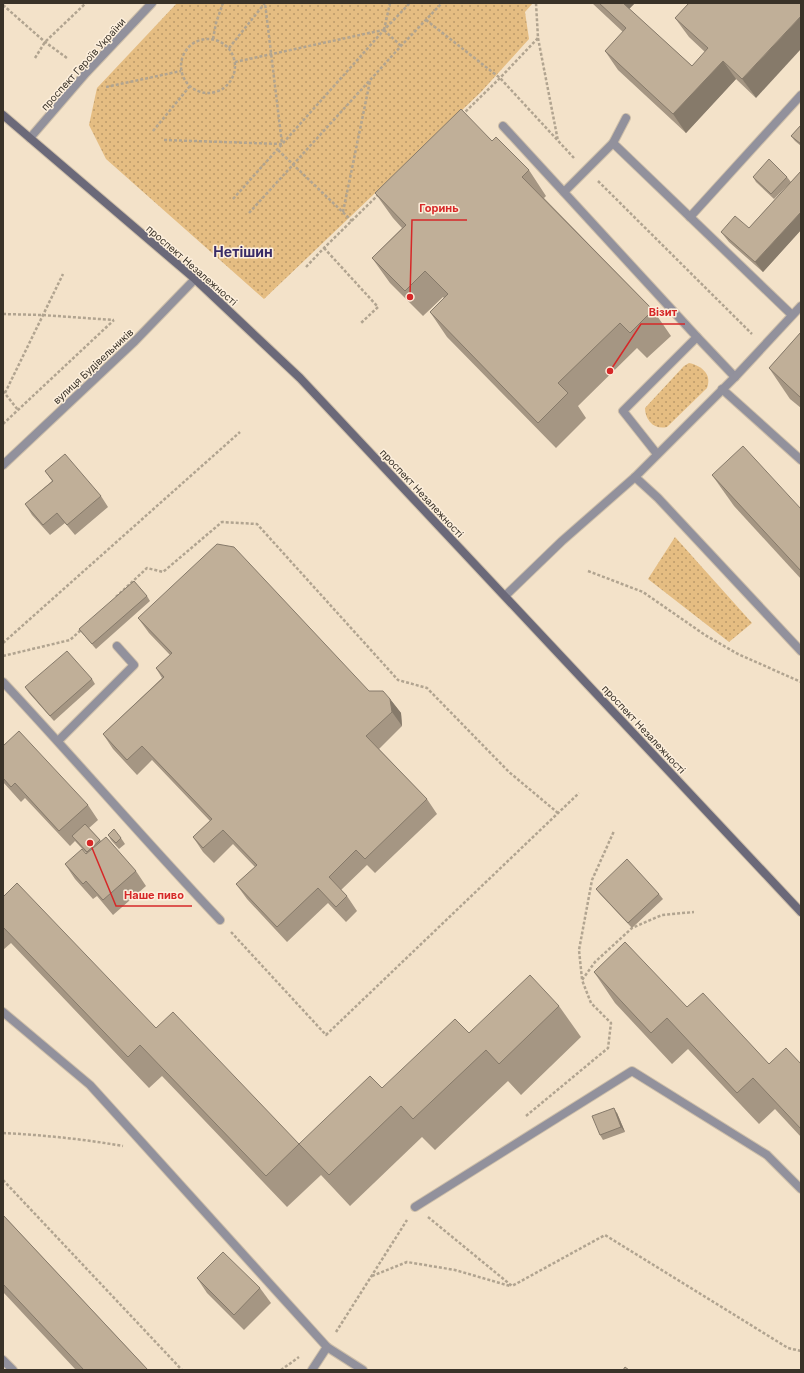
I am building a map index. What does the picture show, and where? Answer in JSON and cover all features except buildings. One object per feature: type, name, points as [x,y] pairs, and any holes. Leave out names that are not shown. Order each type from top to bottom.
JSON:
[{"type":"main road","name":"проспект Незалежності","points":[[3,115],[195,279],[300,378],[801,912]]},
{"type":"street","name":"проспект Героїв України","points":[[30,138],[86,73],[152,3]]},
{"type":"street","points":[[690,217],[801,95]]},
{"type":"street","points":[[564,192],[613,143],[626,118]]},
{"type":"street","points":[[503,126],[696,337],[735,377]]},
{"type":"street","points":[[613,143],[792,316]]},
{"type":"street","name":"вулиця Будівельників","points":[[3,465],[135,341],[195,279]]},
{"type":"street","points":[[506,596],[562,541],[658,454],[735,377],[801,306]]},
{"type":"street","points":[[658,454],[624,412],[696,337]]},
{"type":"street","points":[[722,389],[801,460]]},
{"type":"street","points":[[635,476],[658,498],[801,651]]},
{"type":"street","points":[[58,741],[134,665],[117,646]]},
{"type":"street","points":[[3,682],[220,920]]},
{"type":"street","points":[[3,1012],[90,1085],[327,1347],[363,1370]]},
{"type":"street","points":[[415,1207],[632,1071],[767,1155],[801,1189]]},
{"type":"street","points":[[312,1370],[327,1347]]},
{"type":"street","points":[[3,1360],[13,1370]]},
{"type":"path","points":[[35,58],[45,42],[86,3]]},
{"type":"path","points":[[214,39],[216,23],[224,3]]},
{"type":"path","points":[[229,48],[265,3]]},
{"type":"path","points":[[265,3],[282,144]]},
{"type":"path","points":[[384,30],[390,3]]},
{"type":"path","points":[[233,199],[384,30],[410,3]]},
{"type":"path","points":[[249,213],[370,79],[442,3]]},
{"type":"path","points":[[536,3],[538,38],[558,142]]},
{"type":"path","points":[[3,5],[45,42],[66,58]]},
{"type":"path","points":[[384,30],[401,46]]},
{"type":"path","points":[[235,62],[271,56],[384,30]]},
{"type":"path","points":[[205,38],[214,39],[222,42],[229,48],[235,62],[234,74],[230,82],[215,92],[206,93],[197,91],[184,79],[180,70],[180,62],[183,53],[196,41],[205,38]]},
{"type":"path","points":[[460,117],[538,38]]},
{"type":"path","points":[[106,88],[180,70]]},
{"type":"path","points":[[343,212],[370,79]]},
{"type":"path","points":[[153,131],[190,86]]},
{"type":"path","points":[[164,140],[282,144]]},
{"type":"path","points":[[278,150],[352,220]]},
{"type":"path","points":[[306,267],[380,193]]},
{"type":"path","points":[[324,248],[378,307],[361,323]]},
{"type":"path","points":[[18,410],[4,392],[63,274]]},
{"type":"path","points":[[3,314],[114,320],[3,424]]},
{"type":"path","points":[[3,643],[240,432]]},
{"type":"path","points":[[114,599],[147,568],[163,572],[222,522],[257,524],[398,680],[427,688],[508,772],[558,813]]},
{"type":"path","points":[[588,571],[643,592],[705,635],[738,654],[801,682]]},
{"type":"path","points":[[3,656],[70,640],[86,625]]},
{"type":"path","points":[[220,920],[326,1035],[579,793]]},
{"type":"path","points":[[524,1118],[608,1048],[611,1023],[591,1003],[582,980],[579,950],[592,880],[614,831]]},
{"type":"path","points":[[582,980],[595,962],[632,928],[662,915],[694,912]]},
{"type":"path","points":[[3,1133],[98,1141],[151,1152]]},
{"type":"path","points":[[3,1180],[182,1370]]},
{"type":"path","points":[[327,1347],[415,1207],[512,1286]]},
{"type":"path","points":[[371,1277],[407,1262],[456,1270],[512,1286],[605,1235],[788,1348],[801,1352]]},
{"type":"shaded area","points":[[177,3],[533,3],[525,12],[529,39],[481,92],[264,299],[106,159],[89,125],[97,88]]},
{"type":"shaded area","points":[[689,363],[698,366],[705,371],[708,379],[707,388],[667,427],[662,428],[654,425],[649,420],[645,412],[645,408],[684,366]]},
{"type":"shaded area","points":[[675,537],[752,623],[729,642],[648,579]]},
{"type":"place","name":"Горинь","points":[[410,297]]},
{"type":"place","name":"Візит","points":[[610,371]]},
{"type":"place","name":"Наше пиво","points":[[90,843]]},
{"type":"district","name":"Нетішин","points":[[243,252]]}]
